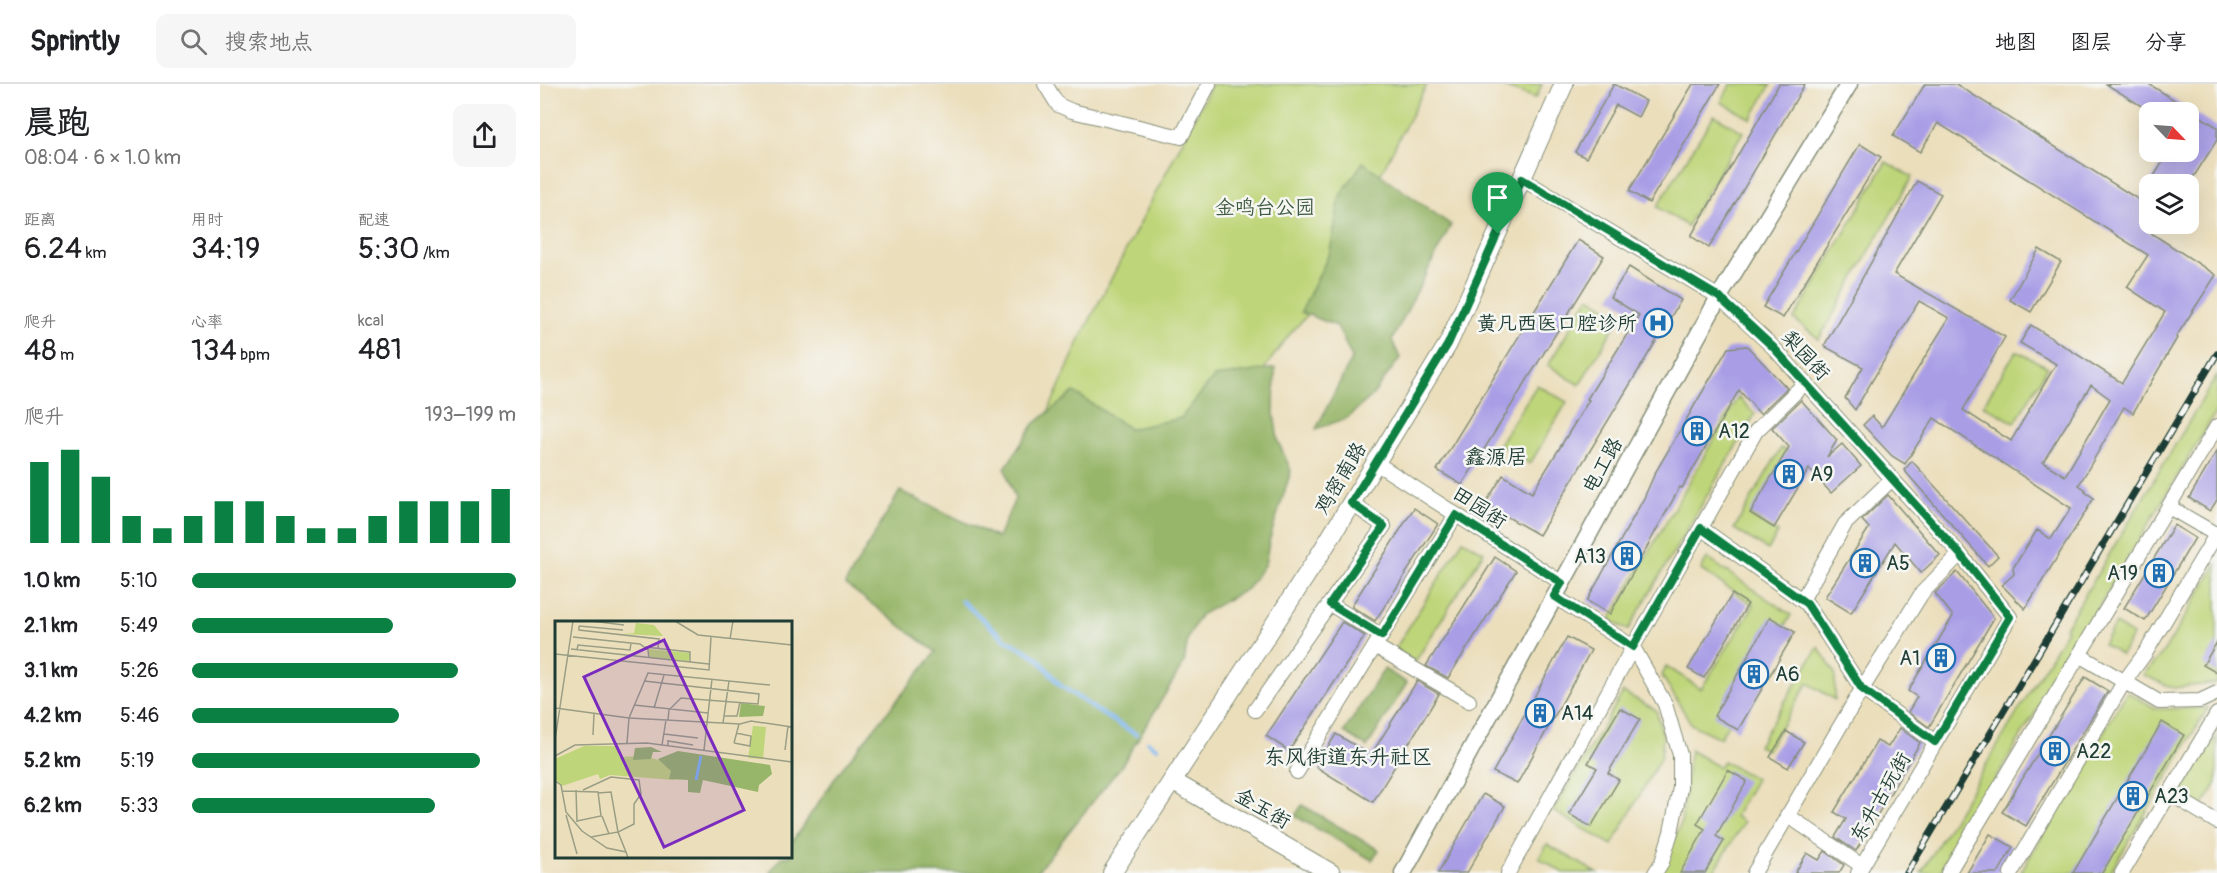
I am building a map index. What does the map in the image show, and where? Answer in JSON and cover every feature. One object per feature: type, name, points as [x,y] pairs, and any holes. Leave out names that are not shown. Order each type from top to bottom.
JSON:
[{"type":"main road","name":"鸡密南路","points":[[1112,873],[1351,503],[1448,344],[1564,84]]},
{"type":"main road","name":"金玉街","points":[[1172,781],[1331,873]]},
{"type":"street","points":[[1045,84],[1058,105],[1072,111],[1181,137],[1209,84]]},
{"type":"street","name":"电工路","points":[[1403,873],[1719,297],[1849,84]]},
{"type":"street","name":"梨园街","points":[[1522,179],[1719,297],[1773,347],[1960,554],[2010,617]]},
{"type":"street","points":[[1508,873],[1756,431],[1805,383]]},
{"type":"street","points":[[1948,873],[2217,426]]},
{"type":"street","name":"田园街","points":[[1376,463],[1456,515],[1633,647]]},
{"type":"street","points":[[1802,600],[1845,524],[1892,479]]},
{"type":"street","points":[[1255,710],[1384,526],[1351,503]]},
{"type":"street","points":[[2010,873],[2124,682],[2146,652],[2217,534],[2169,507]]},
{"type":"street","points":[[1297,772],[1456,515]]},
{"type":"street","points":[[1701,528],[1807,604],[1862,689],[1935,742]]},
{"type":"street","points":[[1754,873],[1922,592],[1960,554]]},
{"type":"street","points":[[1330,604],[1378,641],[1468,701]]},
{"type":"street","name":"东升古玩街","points":[[1860,870],[2010,617]]},
{"type":"street","points":[[1633,647],[1665,704],[1680,755],[1680,788],[1671,832],[1662,862],[1655,873]]},
{"type":"street","points":[[2079,655],[2159,702],[2200,701],[2217,693]]},
{"type":"street","points":[[2122,873],[2217,714]]},
{"type":"street","points":[[2169,793],[2217,822]]},
{"type":"street","points":[[1788,815],[1860,870]]},
{"type":"green space","name":"金鸣台公园","points":[[1212,84],[1427,84],[1377,181],[1362,256],[1289,335],[1192,467],[1045,419],[1081,337]]},
{"type":"green space","points":[[1495,84],[1542,84],[1536,98]]},
{"type":"green space","points":[[1731,84],[1771,84],[1751,119],[1721,102]]},
{"type":"green space","points":[[1714,115],[1743,132],[1687,226],[1657,207]]},
{"type":"green space","points":[[1363,162],[1451,225],[1392,340],[1400,358],[1372,396],[1347,418],[1316,429],[1352,358],[1337,326],[1301,312],[1330,252],[1340,196]]},
{"type":"green space","points":[[1886,162],[1912,177],[1819,339],[1794,319]]},
{"type":"green space","points":[[1589,297],[1621,316],[1579,385],[1548,365]]},
{"type":"green space","points":[[2016,351],[2048,367],[2015,423],[1983,405]]},
{"type":"green space","points":[[1275,368],[1274,413],[1278,441],[1291,471],[1270,538],[1265,564],[1247,589],[1200,615],[1188,638],[1184,663],[1122,765],[1036,873],[769,873],[780,858],[792,858],[792,842],[840,771],[936,652],[845,584],[900,491],[998,538],[1015,499],[1005,468],[1034,424],[1074,392],[1130,429],[1181,418],[1214,377]]},
{"type":"green space","points":[[2217,375],[2217,410],[1939,873],[1921,873],[2067,630],[2065,628]]},
{"type":"green space","points":[[1537,385],[1567,402],[1530,464],[1499,444]]},
{"type":"green space","points":[[1738,397],[1755,414],[1628,630],[1610,620]]},
{"type":"green space","points":[[1781,448],[1789,452],[1751,516],[1778,533],[1768,550],[1734,529]]},
{"type":"green space","points":[[1463,540],[1484,552],[1415,662],[1395,649]]},
{"type":"green space","points":[[1707,558],[1791,615],[1720,738],[1692,725],[1662,676],[1666,666],[1701,689],[1754,605],[1701,570]]},
{"type":"green space","points":[[2217,564],[2217,683],[2173,688],[2143,675],[2165,650]]},
{"type":"green space","points":[[2115,624],[2133,635],[2121,655],[2103,644]]},
{"type":"green space","points":[[1818,647],[1835,673],[1835,700],[1808,683],[1767,750],[1758,746]]},
{"type":"green space","points":[[1384,669],[1407,683],[1367,747],[1344,732]]},
{"type":"green space","points":[[1623,692],[1656,710],[1663,736],[1661,757],[1612,845],[1553,811]]},
{"type":"green space","points":[[2127,692],[2157,709],[2208,708],[2110,873],[2020,873]]},
{"type":"green space","points":[[2217,736],[2217,783],[2202,807],[2180,794]]},
{"type":"green space","points":[[1690,750],[1719,767],[1723,761],[1756,779],[1735,816],[1744,822],[1713,873],[1658,873],[1681,824]]},
{"type":"green space","points":[[1302,805],[1379,850],[1372,860],[1295,816]]},
{"type":"green space","points":[[1547,844],[1597,873],[1564,873],[1539,858]]},
{"type":"building","points":[[1614,84],[1646,101],[1638,117],[1616,105],[1586,158],[1575,152]]},
{"type":"building","points":[[1693,84],[1720,84],[1649,203],[1629,191]]},
{"type":"building","points":[[1779,84],[1805,84],[1709,248],[1691,236]]},
{"type":"building","points":[[1925,84],[1956,84],[2139,200],[2139,234],[2153,234],[2216,275],[2176,337],[2133,413],[2124,407],[2079,485],[2094,498],[2025,609],[2002,585],[2014,574],[2013,568],[2037,530],[2051,539],[2071,508],[1934,418],[1905,464],[1892,456],[1863,425],[1872,416],[1882,427],[1949,318],[1919,301],[1855,410],[1845,398],[1863,367],[1824,346],[1917,181],[1941,194],[1894,274],[2005,337],[1963,410],[2011,441],[2056,364],[2020,343],[2031,325],[2122,383],[2165,312],[2127,287],[2148,255],[1938,123],[1920,152],[1893,136]],"holes":[[[2091,385],[2110,399],[2065,476],[2043,462]]]},
{"type":"building","points":[[2106,84],[2149,84],[2177,102],[2139,102],[2139,105]]},
{"type":"building","points":[[2199,116],[2217,127],[2217,140],[2195,174],[2155,174],[2163,162],[2199,162]]},
{"type":"building","points":[[1860,144],[1881,157],[1783,318],[1763,307]]},
{"type":"building","points":[[1578,240],[1604,256],[1462,485],[1437,470]]},
{"type":"building","points":[[2039,249],[2061,262],[2031,312],[2010,300]]},
{"type":"building","points":[[1629,267],[1681,300],[1539,535],[1485,504],[1503,475],[1532,493],[1589,400],[1587,399],[1639,315],[1610,297]]},
{"type":"building","points":[[1747,346],[1787,388],[1760,414],[1739,390],[1682,488],[1680,487],[1610,614],[1587,601],[1644,498],[1655,473],[1728,348]]},
{"type":"building","points":[[1801,400],[1837,440],[1827,457],[1842,444],[1861,466],[1831,493],[1809,469],[1774,528],[1750,513],[1789,447],[1772,428]]},
{"type":"building","points":[[2217,451],[2217,500],[2210,511],[2189,498]]},
{"type":"building","points":[[1912,461],[1998,556],[1988,566],[1904,470]]},
{"type":"building","name":"A5","points":[[1888,495],[1940,555],[1921,573],[1895,542],[1851,613],[1825,597],[1869,528],[1862,520]]},
{"type":"building","points":[[1414,508],[1438,524],[1375,621],[1352,605]]},
{"type":"building","name":"A19","points":[[2174,525],[2195,538],[2145,621],[2124,608]]},
{"type":"building","points":[[1495,557],[1516,571],[1448,678],[1426,666]]},
{"type":"building","points":[[1957,572],[1994,618],[1929,727],[1908,712],[1917,697],[1908,691],[1953,616],[1935,593]]},
{"type":"building","points":[[1732,594],[1748,604],[1704,678],[1688,669]]},
{"type":"building","name":"A6","points":[[1770,617],[1795,632],[1738,730],[1714,716]]},
{"type":"building","points":[[1342,622],[1365,636],[1289,751],[1266,736]]},
{"type":"building","name":"A14","points":[[1567,637],[1591,650],[1517,784],[1493,772]]},
{"type":"building","points":[[2217,642],[2217,673],[2203,665]]},
{"type":"building","name":"A22","points":[[2085,677],[2108,691],[2026,826],[2002,812]]},
{"type":"building","points":[[1417,681],[1439,694],[1373,802],[1316,767],[1336,734],[1371,755]]},
{"type":"building","points":[[1620,708],[1640,719],[1608,773],[1619,780],[1591,827],[1569,814],[1597,768],[1588,763]]},
{"type":"building","name":"A23","points":[[2162,722],[2184,735],[2102,873],[2073,873]]},
{"type":"building","points":[[1900,728],[1920,743],[1856,851],[1835,837],[1846,819],[1834,812],[1877,741],[1888,747]]},
{"type":"building","points":[[1786,731],[1804,742],[1788,768],[1770,757]]},
{"type":"building","points":[[1728,770],[1747,781],[1716,836],[1724,841],[1705,873],[1680,873],[1705,829],[1697,824]]},
{"type":"building","points":[[1483,794],[1505,806],[1467,873],[1438,873]]},
{"type":"building","points":[[1990,834],[2013,847],[1998,873],[1967,873]]},
{"type":"building","points":[[1825,851],[1844,865],[1839,873],[1795,873],[1807,853],[1819,860]]},
{"type":"waterway","points":[[962,601],[1005,639],[1037,657],[1060,685],[1136,734]]},
{"type":"waterway","points":[[1148,742],[1157,748]]},
{"type":"railway","points":[[1907,873],[2217,354]]},
{"type":"place","name":"黄凡西医口腔诊所","points":[[1658,323]]},
{"type":"place","name":"A12","points":[[1697,431]]},
{"type":"place","name":"A9","points":[[1789,474]]},
{"type":"place","name":"A13","points":[[1627,556]]},
{"type":"place","name":"A5","points":[[1865,563]]},
{"type":"place","name":"A19","points":[[2159,573]]},
{"type":"place","name":"A1","points":[[1941,658]]},
{"type":"place","name":"A6","points":[[1754,674]]},
{"type":"place","name":"A14","points":[[1540,713]]},
{"type":"place","name":"A22","points":[[2055,751]]},
{"type":"place","name":"A23","points":[[2133,796]]},
{"type":"district","name":"鑫源居","points":[[1496,457]]},
{"type":"district","name":"东风街道东升社区","points":[[1348,757]]},
{"type":"route","points":[[1522,179],[1719,297],[1773,347],[1960,554],[2010,617],[1935,742],[1862,689],[1807,604],[1701,528],[1633,647],[1554,596],[1562,583],[1456,515],[1382,636],[1330,604],[1384,526],[1351,503],[1448,344],[1498,234],[1522,179]]}]
